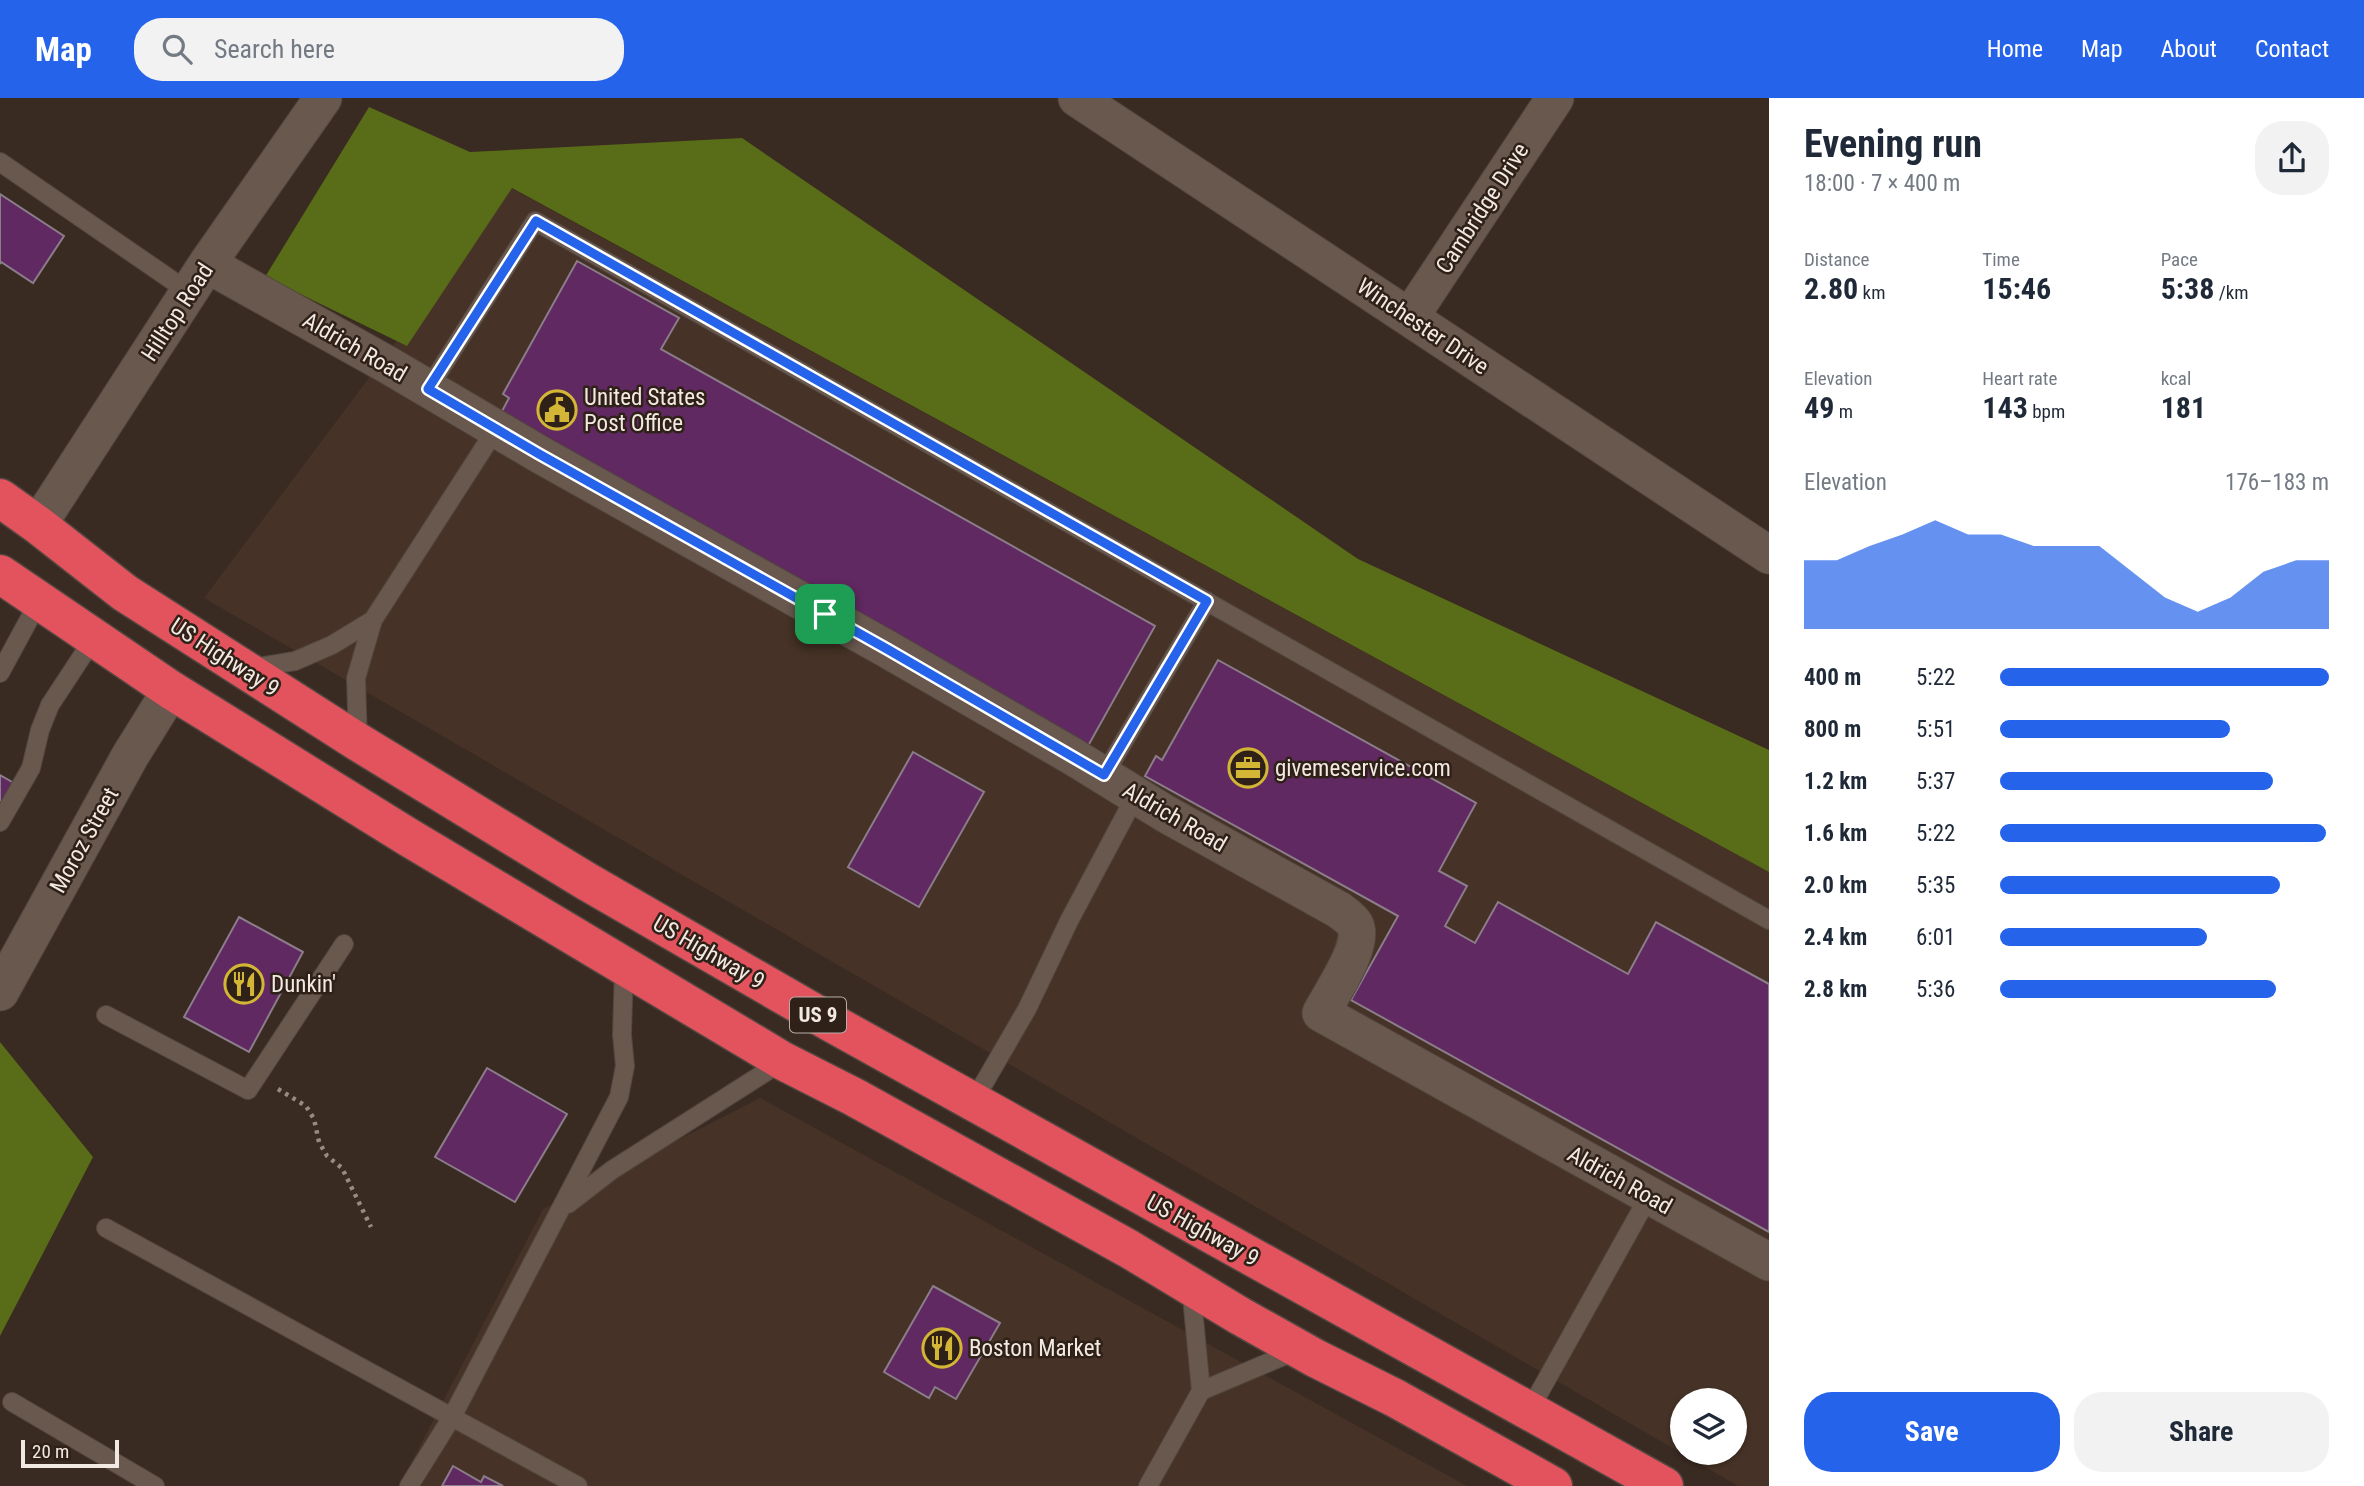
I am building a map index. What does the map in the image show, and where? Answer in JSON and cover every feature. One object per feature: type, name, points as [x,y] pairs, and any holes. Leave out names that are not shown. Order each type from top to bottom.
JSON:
[{"type":"highway","name":"US Highway 9","points":[[0,498],[38,524],[125,593],[358,742],[586,881],[973,1101],[1664,1486]]},
{"type":"highway","name":"US 9","points":[[0,574],[171,690],[408,837],[783,1061],[854,1097],[1129,1249],[1299,1349],[1395,1398],[1553,1486]]},
{"type":"street","name":"Winchester Drive","points":[[1077,98],[1769,555]]},
{"type":"street","name":"Cambridge Drive","points":[[1410,317],[1555,98]]},
{"type":"street","name":"Hilltop Road","points":[[38,524],[198,278],[319,99]]},
{"type":"street","name":"Aldrich Road","points":[[198,278],[428,389],[887,649],[1167,814],[1339,910],[1355,923],[1358,933],[1353,953],[1321,1013],[1769,1262]]},
{"type":"street","name":"Moroz Street","points":[[0,992],[130,756],[171,690]]},
{"type":"lane","points":[[0,162],[198,278]]},
{"type":"lane","points":[[428,389],[536,221],[1769,920]]},
{"type":"lane","points":[[358,742],[356,678],[373,620],[496,429]]},
{"type":"lane","points":[[0,673],[39,601]]},
{"type":"lane","points":[[1104,775],[1207,601]]},
{"type":"lane","points":[[244,669],[295,661],[332,645],[373,620]]},
{"type":"lane","points":[[0,822],[31,768],[40,730],[50,705],[93,638]]},
{"type":"lane","points":[[973,1101],[1027,1009],[1069,920],[1136,795]]},
{"type":"lane","points":[[106,1015],[247,1090],[344,944]]},
{"type":"lane","points":[[409,1486],[452,1417],[619,1097],[625,1066],[622,1035],[624,965]]},
{"type":"lane","points":[[562,1208],[612,1170],[783,1061]]},
{"type":"lane","points":[[1529,1411],[1649,1196]]},
{"type":"lane","points":[[106,1228],[578,1486]]},
{"type":"lane","points":[[1148,1486],[1201,1391],[1191,1287]]},
{"type":"lane","points":[[1201,1391],[1299,1349]]},
{"type":"lane","points":[[12,1402],[155,1486]]},
{"type":"path","points":[[257,1076],[306,1105],[314,1119],[319,1142],[327,1156],[342,1168],[371,1227]]},
{"type":"shaded area","points":[[511,188],[1769,872],[1769,1486],[1738,1486],[1702,1465],[1747,1465],[1747,1388],[1670,1388],[1670,1447],[204,598]]},
{"type":"shaded area","points":[[760,1098],[1467,1486],[399,1486],[543,1209]]},
{"type":"green space","points":[[369,107],[470,152],[742,138],[1358,559],[1769,750],[1769,872],[512,188],[407,346],[265,277]]},
{"type":"green space","points":[[0,1042],[93,1157],[0,1336]]},
{"type":"building","points":[[0,194],[64,236],[33,283],[1,262],[0,264]]},
{"type":"building","points":[[577,261],[679,318],[661,349],[1155,626],[1088,746],[501,413],[509,398],[503,394]]},
{"type":"building","points":[[1218,660],[1476,803],[1439,871],[1467,886],[1445,926],[1475,943],[1498,902],[1628,974],[1656,922],[1769,984],[1769,1232],[1351,1000],[1398,916],[1145,776],[1156,756],[1162,760]]},
{"type":"building","points":[[913,752],[984,792],[919,907],[848,867]]},
{"type":"building","points":[[0,775],[14,783],[0,807]]},
{"type":"building","name":"Dunkin'","points":[[239,917],[303,952],[249,1052],[184,1017]]},
{"type":"building","points":[[487,1068],[567,1114],[515,1202],[435,1157]]},
{"type":"building","name":"Boston Market","points":[[933,1286],[1000,1323],[956,1399],[935,1387],[929,1398],[884,1372]]},
{"type":"building","points":[[453,1466],[481,1482],[484,1476],[503,1486],[442,1486]]},
{"type":"place","name":"United States Post Office","points":[[557,410]]},
{"type":"place","name":"givemeservice.com","points":[[1248,768]]},
{"type":"place","name":"Dunkin'","points":[[244,984]]},
{"type":"place","name":"Boston Market","points":[[942,1348]]},
{"type":"route","points":[[536,221],[1207,601],[1104,775],[825,614],[428,389],[536,221]]}]
